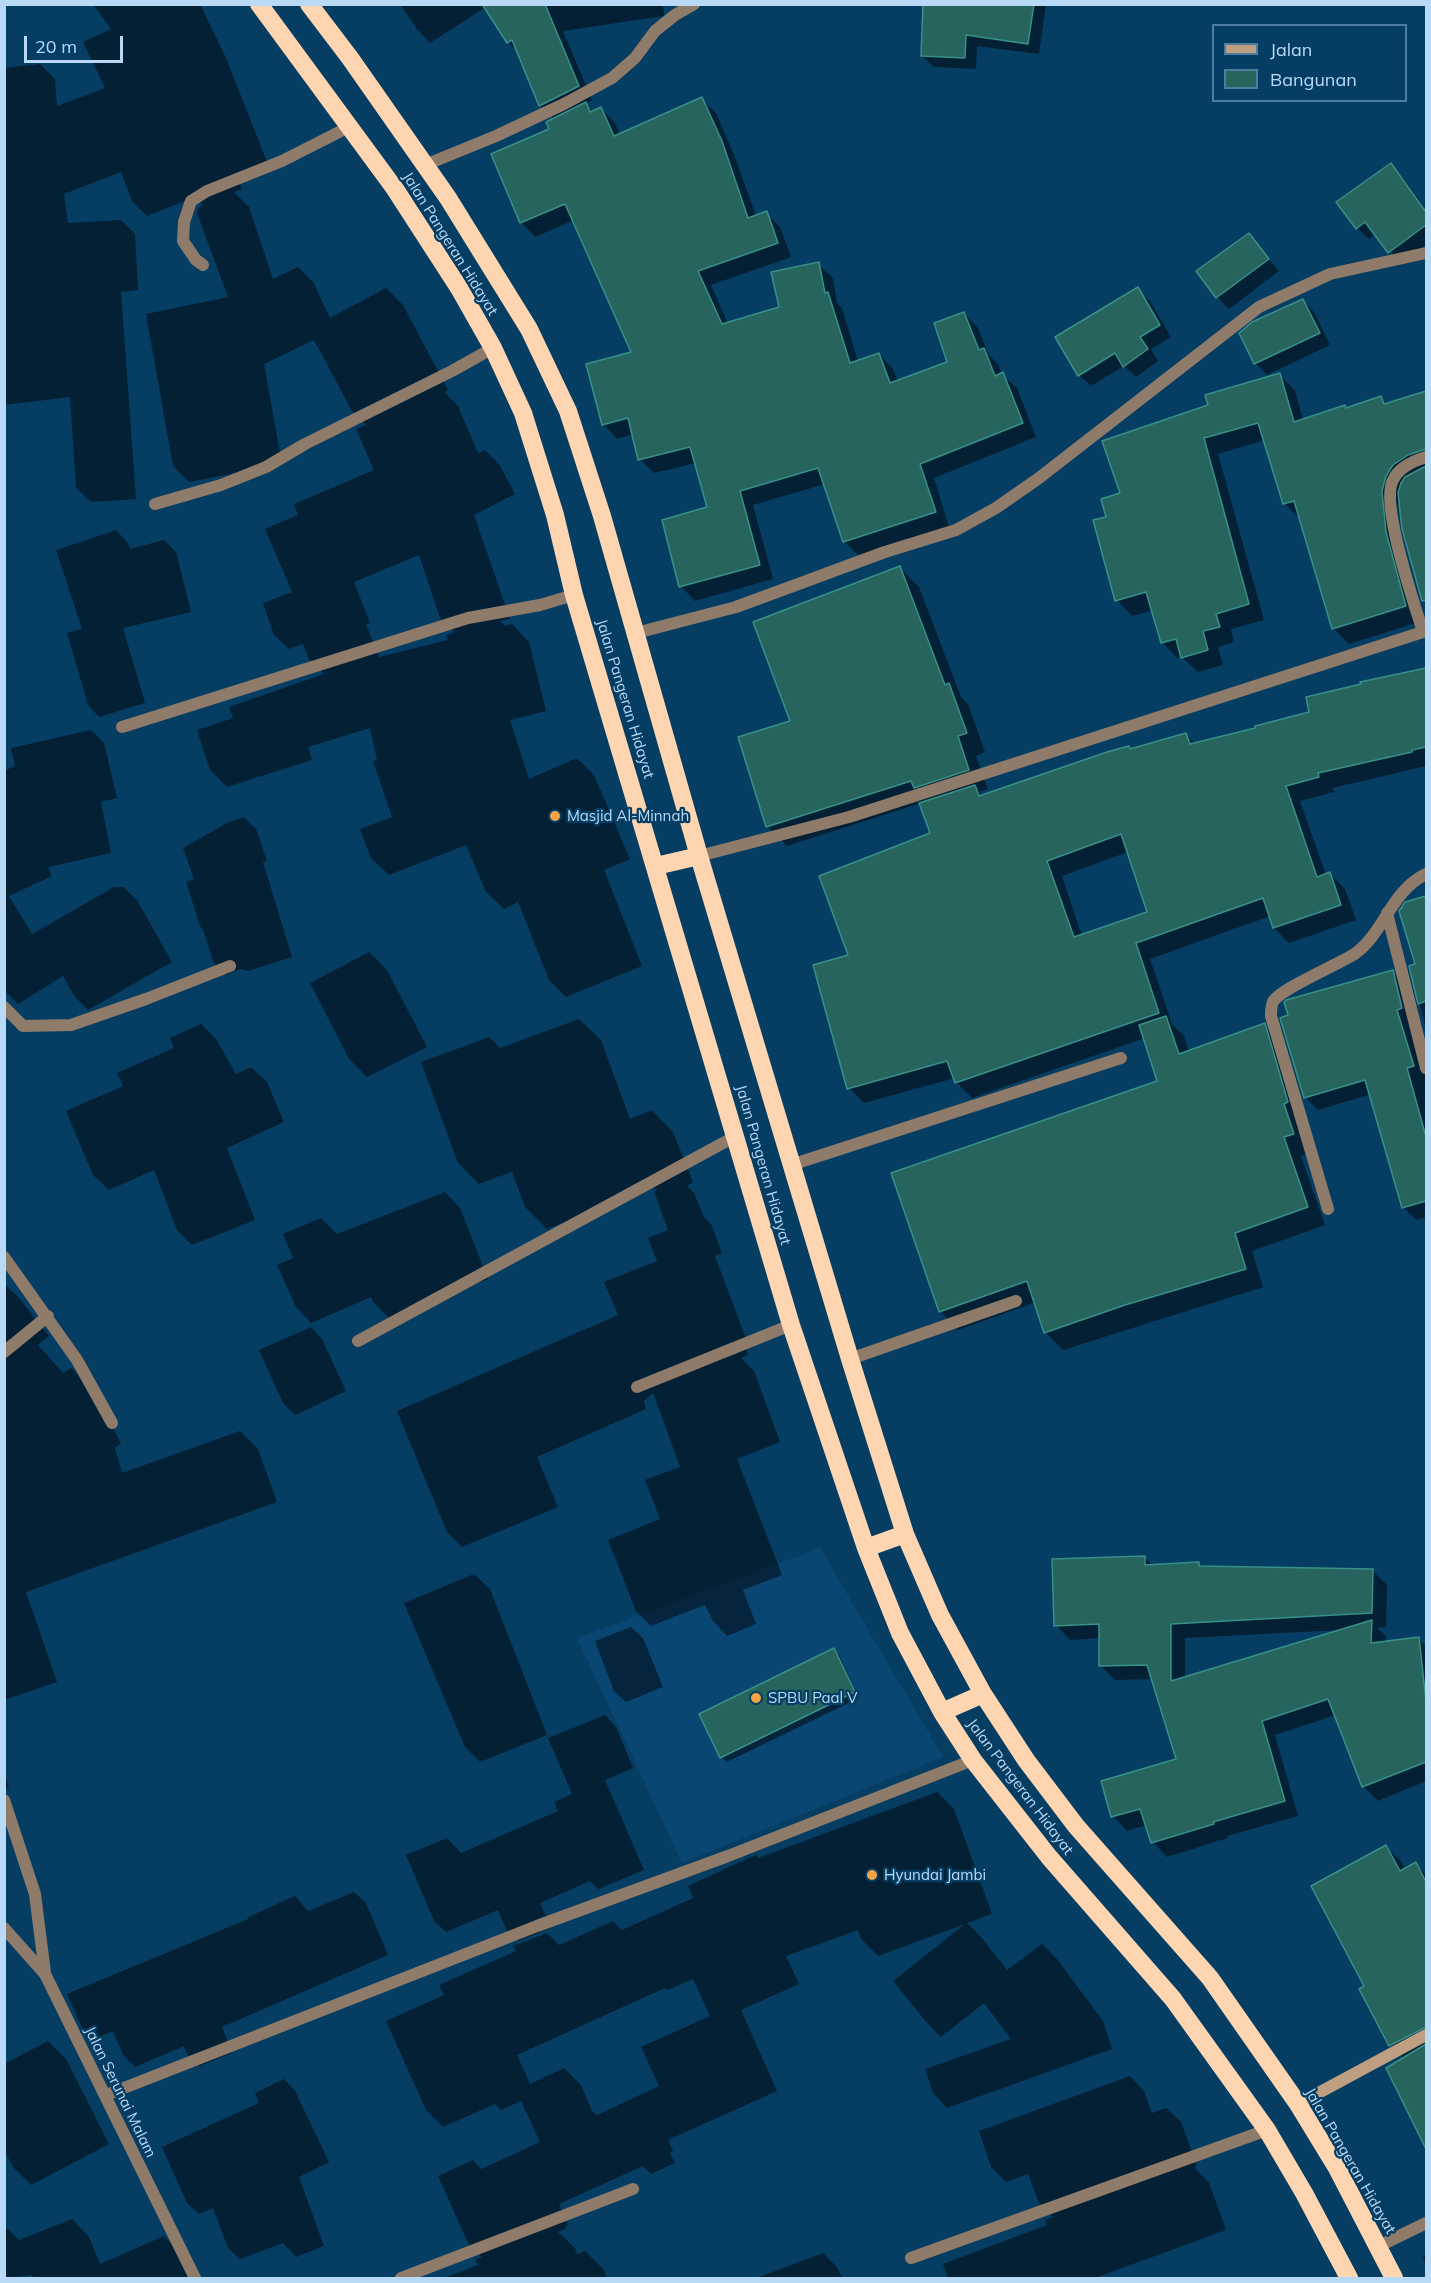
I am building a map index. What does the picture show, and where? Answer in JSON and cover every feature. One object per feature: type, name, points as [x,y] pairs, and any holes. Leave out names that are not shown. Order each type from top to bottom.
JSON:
[{"type":"highway","name":"Jalan Pangeran Hidayat","points":[[259,4],[395,189],[459,288],[493,348],[523,413],[555,516],[574,595],[791,1325],[866,1548],[900,1633],[942,1712],[973,1760],[1049,1857],[1173,1999],[1267,2130],[1304,2193],[1348,2278]]},
{"type":"highway","name":"Jalan Pangeran Hidayat","points":[[309,4],[350,58],[448,198],[530,329],[568,411],[636,633],[699,856],[850,1359],[905,1534],[940,1615],[983,1694],[1026,1760],[1076,1826],[1210,1978],[1298,2104],[1337,2168],[1394,2278]]},
{"type":"highway","points":[[656,866],[699,856]]},
{"type":"highway","points":[[866,1548],[905,1534]]},
{"type":"highway","points":[[942,1712],[983,1694]]},
{"type":"street","points":[[425,165],[554,109],[612,78],[635,58],[656,31],[675,15],[694,4]]},
{"type":"street","points":[[203,265],[196,260],[183,241],[184,222],[191,201],[207,191],[282,161],[349,127]]},
{"type":"street","points":[[636,633],[736,607],[885,552],[956,530],[996,508],[1039,478],[1259,306],[1330,274],[1426,253]]},
{"type":"street","points":[[155,504],[221,485],[266,467],[305,444],[452,372],[493,348]]},
{"type":"street","points":[[699,856],[849,817],[1425,631],[1407,581],[1389,499],[1392,481],[1400,470],[1426,457]]},
{"type":"street","points":[[122,727],[468,618],[540,605],[574,595]]},
{"type":"street","points":[[1328,1209],[1271,1016],[1273,1002],[1282,993],[1341,963],[1359,951],[1373,936],[1405,889],[1426,874]]},
{"type":"street","points":[[1387,913],[1426,1068]]},
{"type":"street","points":[[4,1007],[23,1026],[71,1025],[230,966]]},
{"type":"street","points":[[791,1165],[1121,1058]]},
{"type":"street","points":[[358,1341],[736,1136]]},
{"type":"street","points":[[4,1257],[77,1360],[112,1423]]},
{"type":"street","points":[[850,1359],[1016,1301]]},
{"type":"street","points":[[4,1352],[48,1316]]},
{"type":"street","points":[[637,1387],[791,1325]]},
{"type":"street","points":[[106,2096],[537,1926],[728,1856],[973,1760]]},
{"type":"street","points":[[4,1800],[35,1894],[45,1974]]},
{"type":"street","name":"Jalan Serunai Malam","points":[[4,1928],[45,1974],[195,2278]]},
{"type":"street","points":[[1298,2104],[1426,2035]]},
{"type":"street","points":[[911,2258],[1267,2130]]},
{"type":"street","points":[[401,2278],[633,2189]]},
{"type":"street","points":[[1379,2246],[1426,2223]]},
{"type":"shaded area","name":"SPBU Paal V","points":[[820,1548],[943,1757],[682,1863],[577,1638]]},
{"type":"building","points":[[482,4],[545,4],[579,86],[539,106],[512,40],[507,43]]},
{"type":"building","points":[[923,4],[1034,4],[1028,44],[966,35],[965,58],[921,56]]},
{"type":"building","points":[[702,97],[722,141],[748,218],[767,211],[778,243],[698,271],[722,324],[779,307],[771,272],[819,262],[825,293],[828,292],[850,363],[879,353],[890,383],[947,362],[934,323],[964,312],[979,350],[984,348],[995,376],[1003,372],[1023,423],[920,464],[936,512],[843,542],[818,468],[740,491],[760,565],[679,587],[662,520],[707,507],[690,447],[638,460],[628,418],[602,425],[586,364],[631,352],[565,204],[520,223],[491,154],[549,129],[546,122],[586,102],[590,112],[601,107],[614,136]]},
{"type":"building","points":[[1391,163],[1426,212],[1426,225],[1388,253],[1365,222],[1356,229],[1336,202]]},
{"type":"building","points":[[1249,233],[1269,259],[1216,298],[1196,271]]},
{"type":"building","points":[[1138,287],[1160,325],[1140,337],[1148,349],[1123,367],[1115,353],[1078,376],[1055,337]]},
{"type":"building","points":[[1303,299],[1320,333],[1254,364],[1239,333],[1252,322]]},
{"type":"building","points":[[1280,373],[1294,422],[1381,396],[1384,404],[1426,391],[1426,449],[1408,455],[1393,465],[1386,476],[1382,491],[1386,532],[1406,606],[1332,629],[1294,501],[1283,504],[1258,423],[1204,438],[1249,604],[1216,614],[1220,627],[1203,631],[1208,650],[1181,658],[1176,639],[1161,643],[1146,592],[1115,601],[1093,520],[1106,517],[1101,499],[1120,493],[1102,441],[1208,405],[1205,395]]},
{"type":"building","points":[[1426,466],[1426,600],[1422,601],[1402,529],[1398,493],[1405,477]]},
{"type":"building","points":[[900,566],[945,685],[949,683],[967,733],[958,736],[969,770],[914,788],[911,781],[766,827],[738,737],[790,721],[753,622]]},
{"type":"building","points":[[1426,668],[1426,747],[1318,773],[1319,777],[1286,786],[1317,877],[1330,872],[1341,905],[1273,928],[1263,898],[1136,943],[1159,1013],[955,1083],[947,1061],[847,1089],[813,965],[848,955],[819,876],[930,833],[919,803],[975,785],[979,796],[1107,752],[1129,746],[1130,749],[1186,733],[1190,744],[1255,728],[1255,726],[1309,712],[1306,697],[1361,684],[1360,682]],"holes":[[[1121,834],[1147,912],[1074,937],[1047,861]]]},
{"type":"building","points":[[1426,896],[1426,1001],[1418,1004],[1409,966],[1415,964],[1399,911],[1405,902]]},
{"type":"building","points":[[1393,970],[1402,1008],[1397,1010],[1414,1066],[1407,1068],[1426,1137],[1426,1201],[1402,1208],[1365,1080],[1304,1098],[1280,1018],[1288,1015],[1284,1002],[1286,1000]]},
{"type":"building","points":[[1166,1016],[1179,1054],[1265,1023],[1288,1102],[1284,1104],[1294,1134],[1284,1137],[1308,1207],[1235,1233],[1246,1269],[1125,1305],[1044,1333],[1027,1281],[939,1312],[891,1173],[1157,1081],[1139,1025]]},
{"type":"building","points":[[1145,1556],[1145,1565],[1199,1562],[1199,1566],[1373,1569],[1372,1613],[1171,1624],[1171,1681],[1372,1620],[1371,1643],[1419,1637],[1426,1701],[1426,1762],[1362,1787],[1328,1699],[1262,1721],[1285,1801],[1151,1843],[1140,1809],[1111,1817],[1101,1781],[1176,1759],[1147,1665],[1099,1666],[1099,1624],[1054,1626],[1052,1559]]},
{"type":"building","points":[[834,1648],[855,1692],[720,1758],[699,1714]]},
{"type":"building","points":[[1386,1845],[1400,1871],[1416,1862],[1426,1882],[1426,2027],[1389,2046],[1359,1989],[1364,1986],[1311,1886]]},
{"type":"building","points":[[1426,2044],[1426,2149],[1386,2068]]},
{"type":"place","name":"Masjid Al-Minnah","points":[[555,816]]},
{"type":"place","name":"SPBU Paal V","points":[[756,1698]]},
{"type":"place","name":"Hyundai Jambi","points":[[872,1875]]}]
